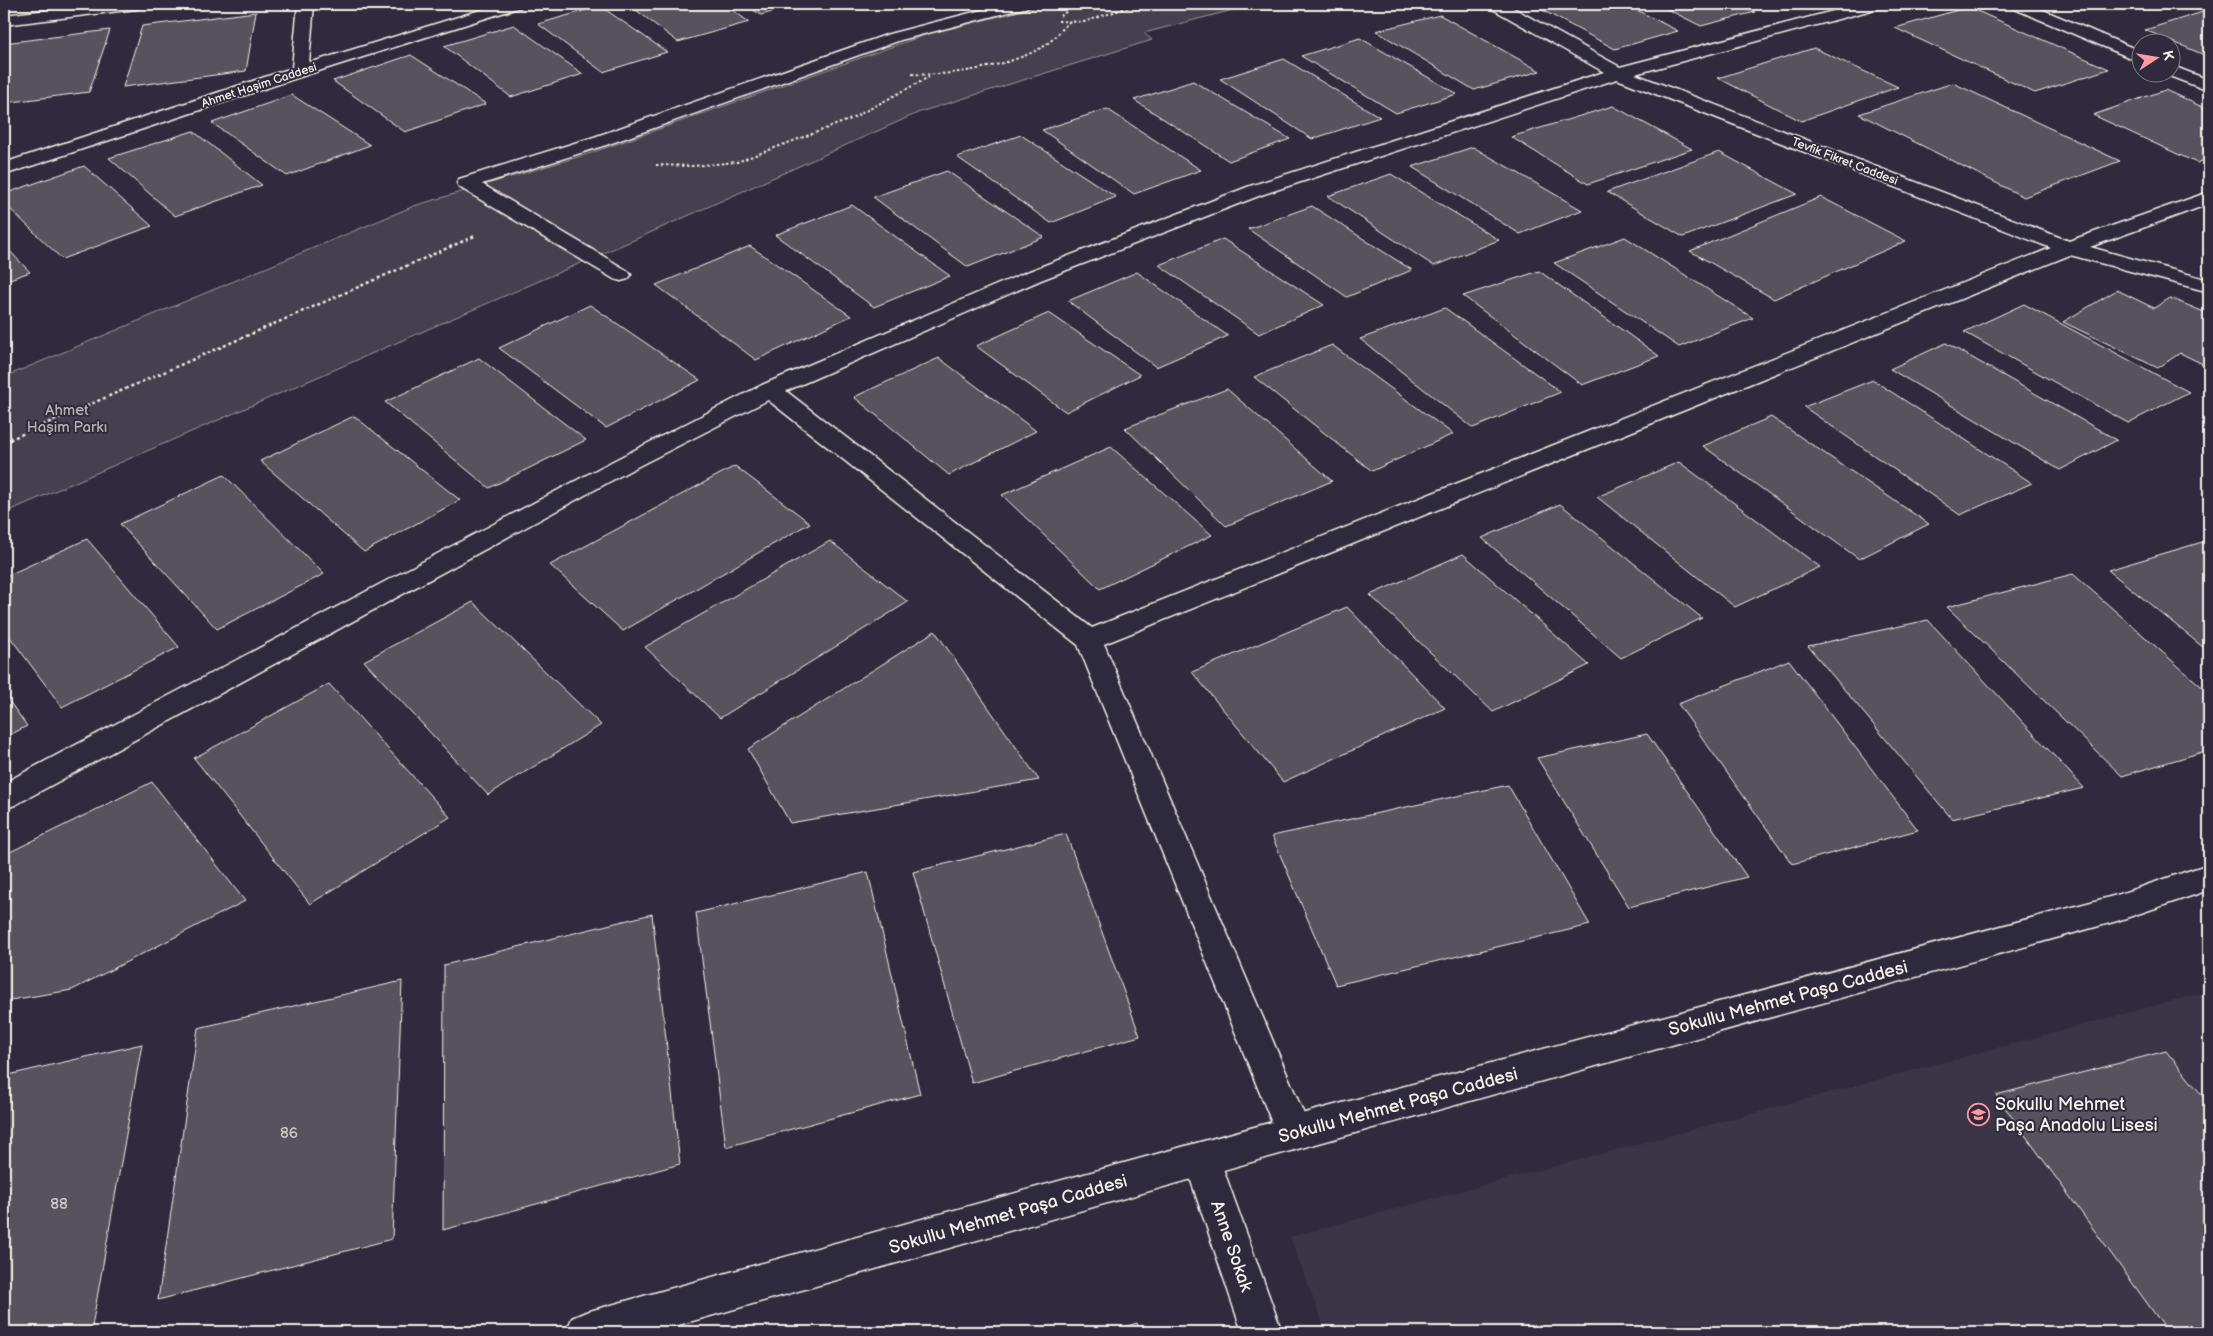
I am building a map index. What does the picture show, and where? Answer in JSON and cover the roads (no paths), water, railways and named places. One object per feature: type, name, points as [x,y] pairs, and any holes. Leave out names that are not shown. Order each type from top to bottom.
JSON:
[{"type":"street","points":[[4,20],[136,4]]},
{"type":"street","points":[[300,71],[306,4]]},
{"type":"street","name":"Ahmet Haşim Caddesi","points":[[4,169],[300,71],[514,4]]},
{"type":"street","points":[[621,275],[466,183],[600,141],[894,37],[1022,4]]},
{"type":"street","name":"Tevfik Fikret Caddesi","points":[[1495,4],[1618,73],[2069,248],[2209,286]]},
{"type":"street","points":[[4,797],[615,469],[770,390],[1034,276],[1257,190],[1618,73],[1878,4]]},
{"type":"street","points":[[2016,4],[2130,53]]},
{"type":"street","points":[[2180,74],[2209,86]]},
{"type":"street","points":[[1089,640],[2069,248],[2209,198]]},
{"type":"street","points":[[770,390],[1089,640],[1294,1133]]},
{"type":"street","name":"Sokullu Mehmet Paşa Caddesi","points":[[586,1332],[1294,1133],[2117,908],[2209,877]]},
{"type":"street","name":"Anne Sokak","points":[[1202,1160],[1262,1332]]},
{"type":"place","name":"Sokullu Mehmet Paşa Anadolu Lisesi","points":[[1979,1114]]},
{"type":"park label","name":"Ahmet Haşim Parkı","points":[[67,418]]}]
